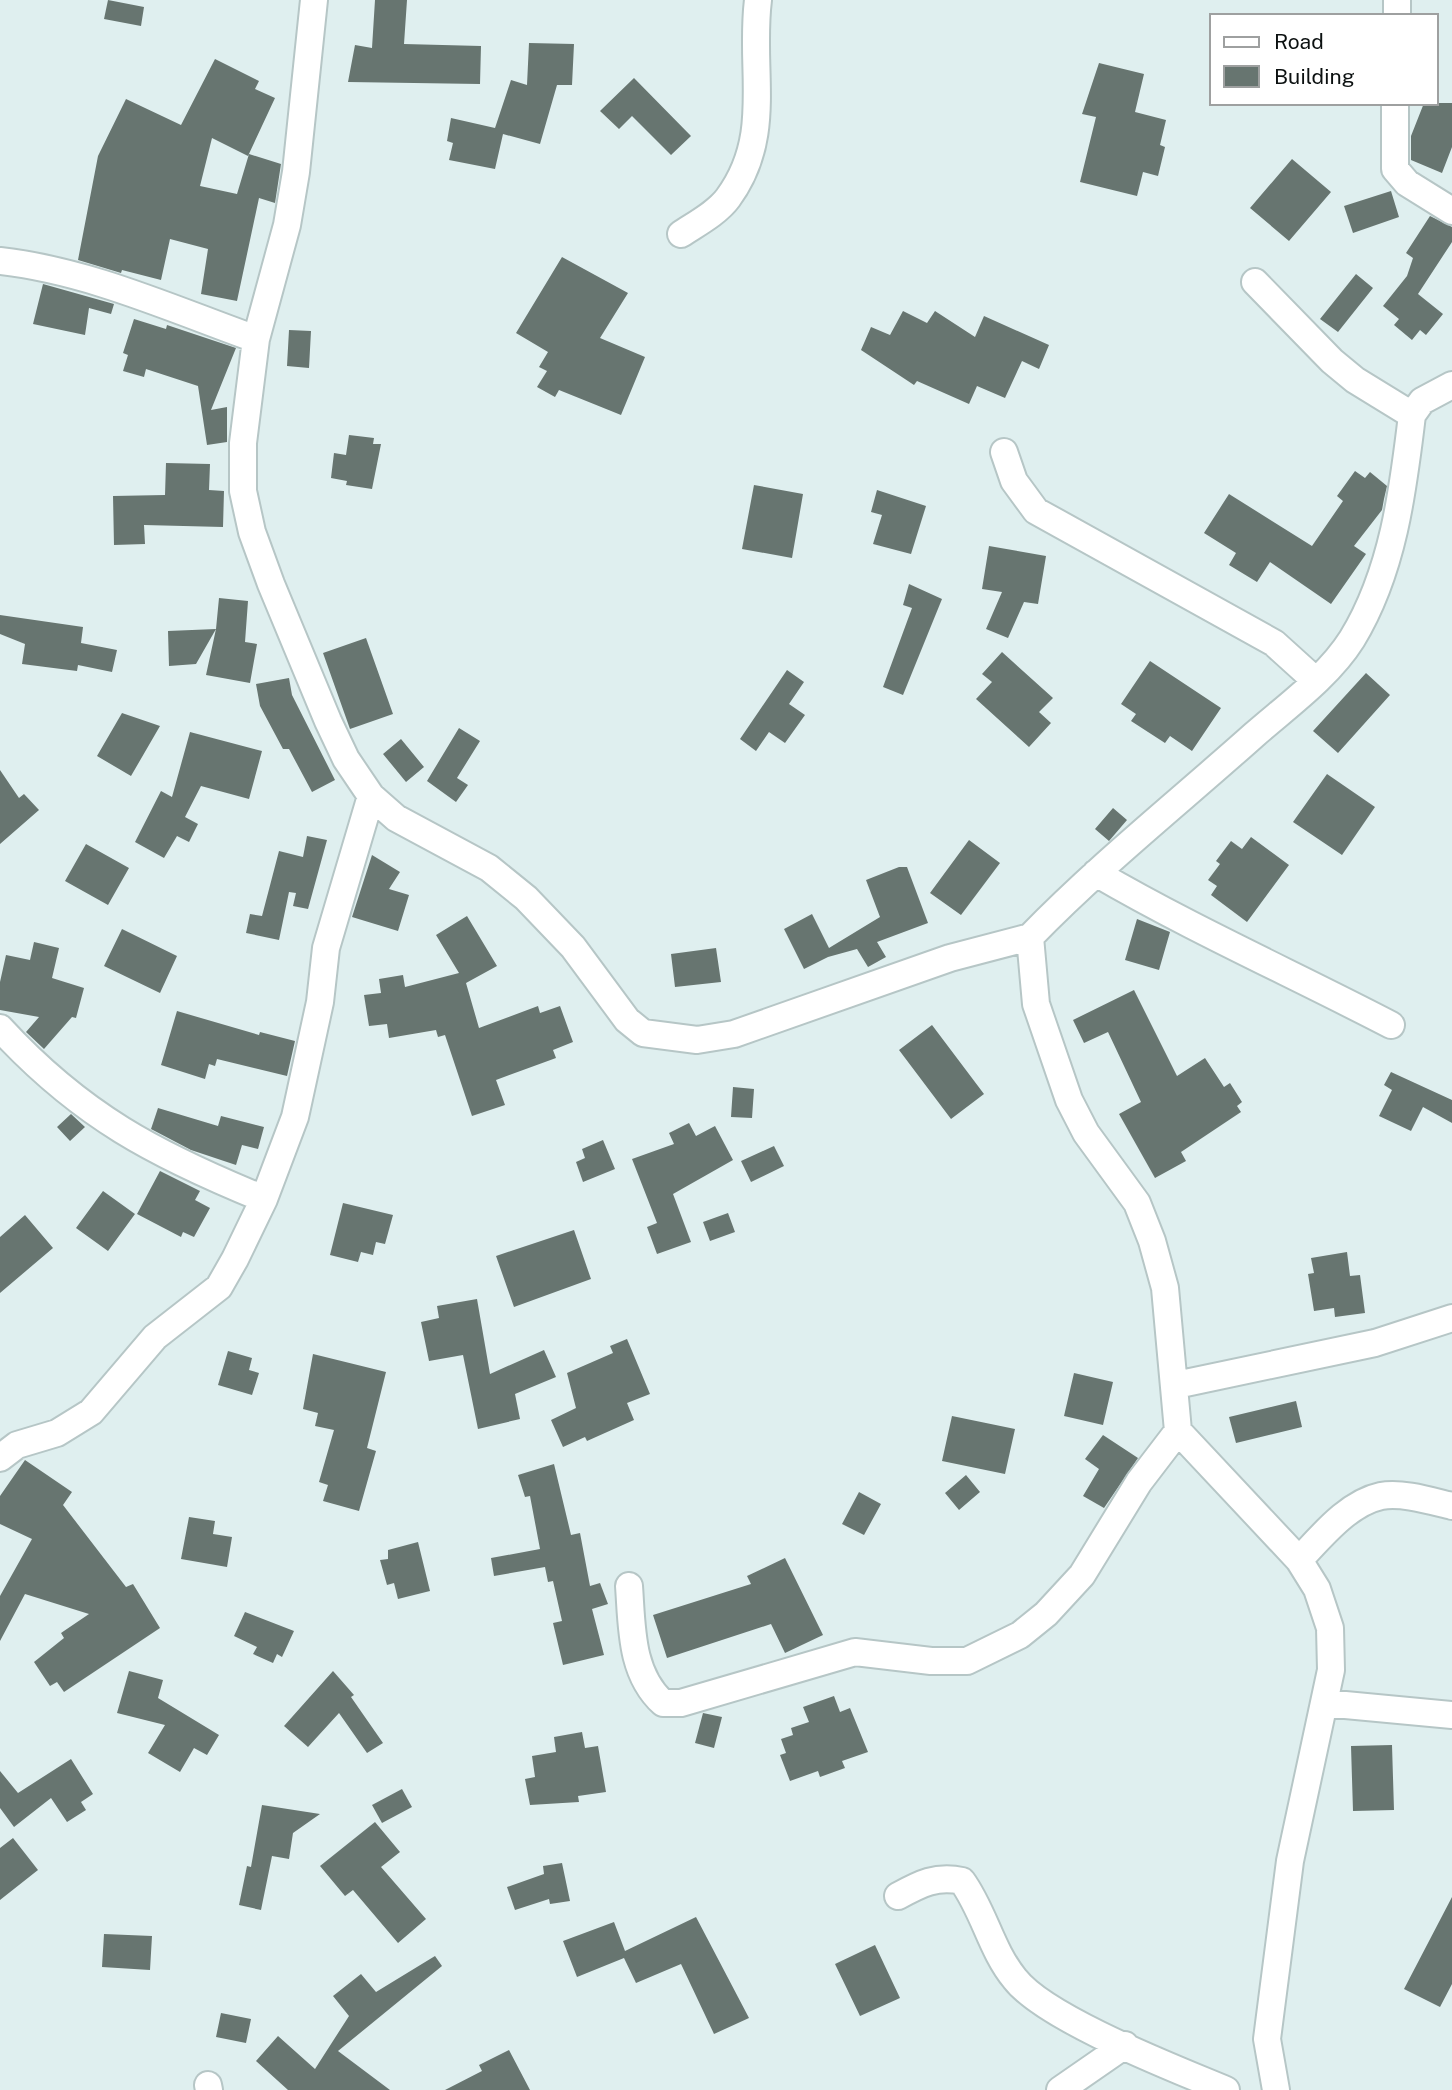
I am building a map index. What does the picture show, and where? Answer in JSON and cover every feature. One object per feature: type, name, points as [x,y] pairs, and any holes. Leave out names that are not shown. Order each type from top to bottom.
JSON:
[{"type":"street","points":[[314,0],[296,172],[287,225],[256,339],[243,443],[243,491],[252,532],[328,721],[346,759],[371,796],[396,818],[489,868],[526,898],[573,947],[627,1020],[643,1033],[697,1040],[734,1034],[950,958],[1030,937],[1096,873],[1316,681],[1351,641],[1367,611],[1396,521],[1412,415],[1422,401],[1452,385]]},
{"type":"street","points":[[681,234],[727,199],[753,148],[759,120],[755,41],[758,0]]},
{"type":"street","points":[[1395,105],[1395,169],[1407,183],[1452,211]]},
{"type":"street","points":[[0,261],[44,266],[81,276],[256,339]]},
{"type":"street","points":[[1255,282],[1332,361],[1355,380],[1412,415]]},
{"type":"street","points":[[1004,452],[1014,481],[1036,511],[1274,643],[1316,681]]},
{"type":"street","points":[[0,1458],[17,1445],[57,1433],[91,1412],[155,1336],[219,1287],[264,1199],[295,1117],[320,1002],[326,948],[371,796]]},
{"type":"street","points":[[1096,873],[1178,920],[1301,978],[1391,1026]]},
{"type":"street","points":[[629,1586],[632,1637],[641,1672],[650,1691],[663,1703],[681,1703],[855,1652],[931,1661],[967,1661],[1020,1634],[1064,1594],[1082,1574],[1139,1482],[1178,1431],[1176,1384],[1165,1287],[1152,1241],[1137,1203],[1086,1133],[1069,1100],[1036,1004],[1030,937]]},
{"type":"street","points":[[0,1028],[72,1097],[121,1132],[196,1171],[264,1199]]},
{"type":"street","points":[[1176,1384],[1375,1343],[1452,1318]]},
{"type":"street","points":[[1178,1431],[1298,1560],[1317,1589],[1329,1628],[1331,1670],[1290,1861],[1267,2039],[1276,2090]]},
{"type":"street","points":[[1298,1560],[1328,1529],[1358,1506],[1382,1496],[1425,1499],[1452,1506]]},
{"type":"street","points":[[1324,1703],[1452,1715]]},
{"type":"street","points":[[898,1896],[920,1883],[945,1877],[962,1881],[975,1898],[989,1932],[1015,1980],[1043,2003],[1125,2045],[1226,2090]]},
{"type":"street","points":[[1060,2090],[1125,2045]]},
{"type":"building","points":[[108,0],[144,7],[141,26],[104,19]]},
{"type":"building","points":[[375,0],[407,0],[404,44],[481,46],[480,84],[348,82],[355,45],[372,48]]},
{"type":"building","points":[[529,43],[574,44],[572,85],[557,85],[540,144],[503,134],[495,169],[449,160],[453,143],[447,141],[451,118],[495,128],[511,80],[527,85]]},
{"type":"building","points":[[215,59],[259,81],[255,89],[275,98],[248,156],[212,138],[200,186],[237,194],[249,154],[281,164],[275,203],[259,198],[237,301],[201,294],[208,249],[170,239],[161,280],[122,270],[121,273],[78,260],[98,156],[126,99],[181,125]]},
{"type":"building","points":[[1099,63],[1144,74],[1135,112],[1166,120],[1160,145],[1165,147],[1158,176],[1143,172],[1137,196],[1080,182],[1096,117],[1082,114]]},
{"type":"building","points":[[634,78],[691,136],[671,155],[632,116],[619,129],[600,111]]},
{"type":"building","points":[[1452,103],[1452,147],[1442,173],[1411,160],[1411,136],[1423,105]]},
{"type":"building","points":[[1292,159],[1331,192],[1289,241],[1250,208]]},
{"type":"building","points":[[1391,191],[1399,217],[1353,233],[1344,206]]},
{"type":"building","points":[[1430,216],[1452,227],[1452,242],[1418,294],[1443,314],[1426,335],[1420,330],[1412,340],[1394,325],[1399,319],[1383,306],[1407,276],[1413,258],[1406,253]]},
{"type":"building","points":[[562,257],[628,293],[600,338],[645,357],[621,415],[559,390],[555,397],[537,387],[547,371],[539,367],[548,352],[516,333]]},
{"type":"building","points":[[1356,274],[1373,288],[1338,332],[1320,319]]},
{"type":"building","points":[[43,284],[114,304],[111,314],[89,308],[85,335],[33,324]]},
{"type":"building","points":[[903,311],[927,323],[935,311],[975,337],[984,316],[1049,345],[1039,369],[1022,361],[1005,398],[977,386],[969,404],[917,381],[914,385],[861,350],[871,327],[890,335]]},
{"type":"building","points":[[134,319],[166,329],[167,325],[236,348],[211,410],[227,407],[227,442],[207,445],[198,386],[146,369],[144,377],[123,371],[128,355],[123,353]]},
{"type":"building","points":[[289,330],[311,331],[309,368],[287,366]]},
{"type":"building","points":[[349,435],[374,438],[373,444],[381,444],[372,489],[346,485],[347,481],[331,478],[334,453],[346,455]]},
{"type":"building","points":[[166,463],[210,464],[209,490],[224,491],[223,527],[144,525],[145,544],[114,545],[113,496],[165,495]]},
{"type":"building","points":[[1355,471],[1365,478],[1370,472],[1387,486],[1382,510],[1354,546],[1366,554],[1331,604],[1270,562],[1257,582],[1229,565],[1236,553],[1204,533],[1229,494],[1312,546],[1343,501],[1337,496]]},
{"type":"building","points":[[754,485],[803,494],[792,558],[742,549]]},
{"type":"building","points":[[877,490],[926,506],[911,554],[873,544],[882,515],[871,512]]},
{"type":"building","points":[[989,546],[1046,556],[1038,604],[1024,602],[1008,638],[986,629],[1002,592],[982,589]]},
{"type":"building","points":[[909,584],[942,599],[903,695],[883,687],[912,608],[903,605]]},
{"type":"building","points":[[219,598],[248,601],[245,642],[257,644],[250,683],[206,675],[216,629]]},
{"type":"building","points":[[0,615],[83,627],[81,643],[117,650],[112,672],[78,665],[77,671],[22,664],[25,644],[0,634]]},
{"type":"building","points":[[216,629],[196,664],[169,666],[168,631]]},
{"type":"building","points":[[366,638],[393,714],[350,729],[323,653]]},
{"type":"building","points":[[1002,652],[1053,698],[1039,712],[1051,723],[1029,747],[976,699],[992,682],[982,674]]},
{"type":"building","points":[[1150,661],[1221,708],[1192,751],[1170,736],[1165,743],[1131,721],[1136,714],[1121,704]]},
{"type":"building","points":[[787,670],[804,682],[789,704],[805,715],[785,743],[769,732],[756,751],[740,739]]},
{"type":"building","points":[[1366,673],[1390,695],[1338,753],[1313,731]]},
{"type":"building","points":[[289,678],[292,695],[335,780],[312,792],[289,749],[283,749],[260,706],[256,684]]},
{"type":"building","points":[[122,713],[160,726],[131,776],[97,756]]},
{"type":"building","points":[[459,728],[480,741],[457,778],[468,785],[456,802],[427,781]]},
{"type":"building","points":[[190,732],[262,751],[249,799],[201,786],[185,817],[198,824],[189,842],[177,836],[164,858],[135,842],[161,791],[172,797]]},
{"type":"building","points":[[401,739],[424,767],[406,782],[383,754]]},
{"type":"building","points":[[0,770],[19,798],[24,794],[39,810],[0,844]]},
{"type":"building","points":[[1327,774],[1375,807],[1342,855],[1293,822]]},
{"type":"building","points":[[1113,808],[1127,820],[1109,841],[1095,829]]},
{"type":"building","points":[[307,836],[327,840],[308,909],[293,906],[296,893],[289,892],[279,940],[246,933],[250,914],[262,916],[279,851],[303,857]]},
{"type":"building","points":[[1251,837],[1289,865],[1247,922],[1211,895],[1217,886],[1208,880],[1220,864],[1216,861],[1231,841],[1242,849]]},
{"type":"building","points":[[969,840],[1000,863],[961,915],[930,893]]},
{"type":"building","points":[[86,844],[129,868],[108,905],[65,881]]},
{"type":"building","points":[[372,855],[400,872],[389,889],[409,895],[398,931],[352,917]]},
{"type":"building","points":[[899,867],[907,867],[928,923],[877,942],[886,957],[868,967],[857,949],[828,957],[804,969],[784,929],[812,914],[829,948],[880,917],[866,880]]},
{"type":"building","points":[[467,916],[497,966],[466,983],[479,1028],[538,1006],[540,1013],[560,1006],[573,1042],[553,1050],[556,1058],[496,1080],[505,1105],[472,1116],[445,1035],[438,1037],[436,1030],[389,1038],[387,1024],[369,1026],[364,995],[381,993],[379,979],[403,975],[405,987],[459,973],[436,935]]},
{"type":"building","points":[[1137,919],[1170,932],[1159,970],[1125,960]]},
{"type":"building","points":[[122,929],[177,956],[160,993],[104,966]]},
{"type":"building","points":[[34,942],[59,948],[52,978],[84,988],[76,1018],[72,1017],[44,1049],[26,1032],[39,1017],[0,1010],[0,982],[6,955],[30,960]]},
{"type":"building","points":[[716,948],[721,982],[675,987],[671,954]]},
{"type":"building","points":[[1134,990],[1177,1076],[1205,1058],[1224,1087],[1230,1083],[1242,1102],[1237,1106],[1241,1112],[1181,1152],[1186,1161],[1155,1178],[1119,1114],[1141,1102],[1108,1032],[1084,1043],[1073,1020]]},
{"type":"building","points":[[177,1011],[259,1035],[260,1032],[295,1041],[287,1076],[217,1059],[215,1066],[209,1064],[205,1079],[161,1065]]},
{"type":"building","points":[[932,1025],[984,1094],[951,1119],[899,1050]]},
{"type":"building","points":[[1391,1072],[1452,1100],[1452,1123],[1423,1107],[1411,1131],[1379,1116],[1392,1090],[1384,1085]]},
{"type":"building","points":[[733,1087],[754,1089],[752,1118],[731,1117]]},
{"type":"building","points":[[158,1108],[218,1126],[221,1116],[264,1127],[258,1149],[242,1145],[236,1165],[191,1150],[151,1129]]},
{"type":"building","points":[[71,1114],[85,1127],[70,1141],[57,1127]]},
{"type":"building","points":[[689,1123],[696,1136],[715,1126],[733,1160],[673,1194],[691,1242],[657,1254],[647,1227],[657,1223],[632,1159],[674,1144],[669,1133]]},
{"type":"building","points":[[603,1140],[615,1169],[583,1182],[576,1162],[585,1158],[582,1149]]},
{"type":"building","points":[[774,1146],[784,1166],[751,1182],[741,1161]]},
{"type":"building","points":[[160,1171],[200,1191],[195,1200],[210,1208],[194,1237],[183,1232],[181,1237],[137,1214]]},
{"type":"building","points":[[103,1191],[135,1214],[108,1251],[76,1228]]},
{"type":"building","points":[[343,1203],[393,1215],[385,1244],[376,1242],[373,1255],[361,1252],[358,1262],[330,1255]]},
{"type":"building","points":[[728,1213],[735,1232],[710,1241],[703,1222]]},
{"type":"building","points":[[25,1215],[53,1248],[0,1293],[0,1237]]},
{"type":"building","points":[[574,1230],[591,1279],[514,1307],[496,1256]]},
{"type":"building","points":[[1347,1252],[1350,1276],[1360,1275],[1365,1313],[1335,1317],[1334,1308],[1314,1311],[1308,1274],[1314,1273],[1311,1258]]},
{"type":"building","points":[[477,1299],[490,1374],[544,1350],[556,1377],[515,1394],[520,1419],[478,1429],[463,1355],[429,1361],[421,1322],[439,1318],[437,1306]]},
{"type":"building","points":[[627,1339],[650,1394],[627,1403],[634,1420],[587,1441],[585,1437],[563,1447],[551,1420],[576,1408],[567,1373],[613,1353],[610,1346]]},
{"type":"building","points":[[228,1351],[252,1358],[249,1370],[259,1373],[252,1395],[218,1385]]},
{"type":"building","points":[[313,1354],[386,1372],[367,1448],[376,1451],[359,1511],[323,1501],[328,1485],[319,1482],[334,1430],[315,1426],[318,1413],[303,1409]]},
{"type":"building","points":[[1074,1373],[1113,1382],[1103,1425],[1064,1416]]},
{"type":"building","points":[[1296,1401],[1302,1427],[1236,1443],[1229,1417]]},
{"type":"building","points":[[952,1416],[1015,1429],[1005,1474],[942,1461]]},
{"type":"building","points":[[1103,1435],[1138,1458],[1104,1508],[1083,1496],[1099,1469],[1085,1459]]},
{"type":"building","points":[[25,1460],[72,1492],[63,1505],[126,1587],[133,1584],[160,1628],[64,1692],[57,1682],[50,1686],[34,1662],[64,1638],[61,1633],[89,1614],[25,1594],[0,1641],[0,1596],[32,1539],[0,1524],[0,1496]]},
{"type":"building","points":[[554,1464],[571,1535],[580,1533],[590,1586],[600,1583],[608,1604],[592,1609],[604,1655],[563,1665],[553,1623],[562,1621],[553,1581],[548,1582],[545,1567],[494,1576],[491,1558],[540,1549],[530,1496],[525,1497],[518,1475]]},
{"type":"building","points":[[966,1475],[980,1492],[959,1510],[945,1493]]},
{"type":"building","points":[[859,1492],[881,1504],[864,1535],[842,1524]]},
{"type":"building","points":[[189,1517],[215,1521],[213,1534],[232,1537],[227,1567],[181,1559]]},
{"type":"building","points":[[418,1542],[430,1591],[398,1599],[394,1583],[387,1585],[380,1560],[388,1559],[388,1550]]},
{"type":"building","points":[[785,1558],[823,1635],[785,1653],[771,1624],[667,1658],[653,1615],[751,1584],[747,1576]]},
{"type":"building","points":[[245,1612],[294,1631],[282,1657],[277,1654],[273,1663],[253,1654],[257,1647],[234,1636]]},
{"type":"building","points":[[129,1671],[163,1680],[158,1698],[219,1735],[207,1755],[194,1748],[180,1772],[148,1753],[165,1725],[117,1713]]},
{"type":"building","points":[[333,1671],[354,1695],[351,1697],[383,1743],[367,1753],[339,1713],[308,1747],[284,1726]]},
{"type":"building","points":[[834,1696],[840,1712],[850,1708],[868,1752],[842,1761],[845,1768],[820,1777],[818,1771],[790,1781],[780,1755],[786,1753],[781,1739],[793,1735],[791,1728],[809,1722],[803,1707]]},
{"type":"building","points":[[703,1713],[722,1717],[714,1748],[695,1743]]},
{"type":"building","points":[[582,1732],[585,1748],[598,1746],[606,1792],[578,1796],[579,1802],[530,1805],[525,1779],[535,1777],[532,1756],[556,1752],[554,1737]]},
{"type":"building","points":[[1392,1745],[1394,1810],[1353,1811],[1351,1746]]},
{"type":"building","points":[[71,1759],[93,1794],[81,1802],[86,1810],[67,1822],[51,1798],[14,1827],[0,1808],[0,1771],[18,1793]]},
{"type":"building","points":[[402,1789],[412,1807],[382,1823],[372,1805]]},
{"type":"building","points":[[262,1805],[320,1814],[293,1833],[289,1859],[272,1856],[261,1910],[239,1905],[247,1866],[251,1867]]},
{"type":"building","points":[[375,1822],[400,1852],[381,1867],[426,1919],[398,1943],[353,1890],[345,1896],[320,1866]]},
{"type":"building","points":[[13,1838],[38,1870],[0,1900],[0,1848]]},
{"type":"building","points":[[562,1863],[570,1901],[550,1904],[549,1899],[515,1910],[507,1887],[544,1874],[543,1866]]},
{"type":"building","points":[[1452,1897],[1452,1984],[1440,2007],[1404,1989]]},
{"type":"building","points":[[696,1917],[749,2018],[714,2034],[681,1964],[636,1983],[624,1958],[577,1977],[563,1941],[614,1922],[625,1951]]},
{"type":"building","points":[[104,1934],[152,1936],[150,1970],[102,1967]]},
{"type":"building","points":[[875,1945],[900,1998],[860,2016],[835,1964]]},
{"type":"building","points":[[435,1956],[442,1966],[338,2051],[390,2090],[288,2090],[256,2061],[278,2036],[315,2069],[349,2016],[333,1996],[361,1974],[376,1992]]},
{"type":"building","points":[[221,2013],[251,2019],[246,2043],[216,2037]]},
{"type":"building","points":[[509,2050],[530,2090],[445,2090],[482,2071],[479,2065]]}]
